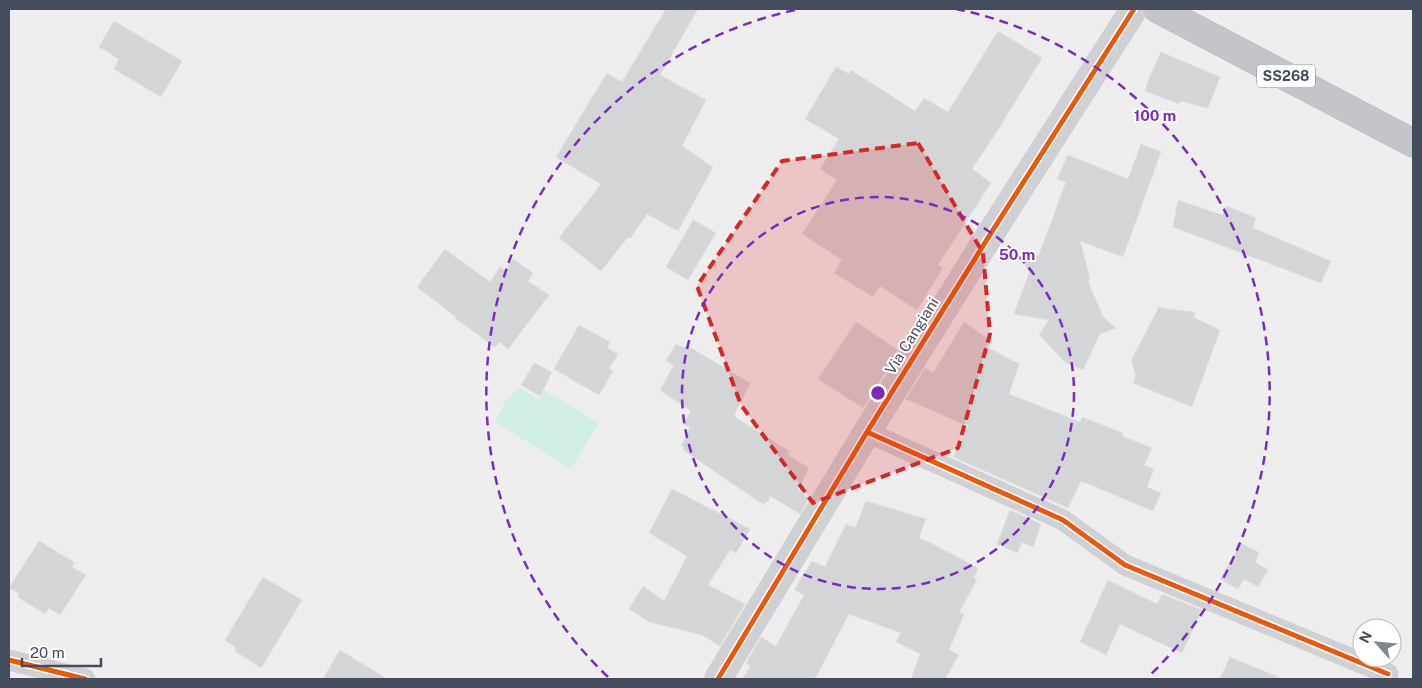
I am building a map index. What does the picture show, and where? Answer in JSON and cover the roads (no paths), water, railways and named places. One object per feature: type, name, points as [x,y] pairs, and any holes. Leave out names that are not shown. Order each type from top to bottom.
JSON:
[{"type":"highway","name":"SS268","points":[[1158,9],[1413,143]]},
{"type":"street","name":"Via Cangiani","points":[[718,679],[867,432],[1134,9]]},
{"type":"street","points":[[867,432],[1063,520],[1125,565],[1388,674]]},
{"type":"street","points":[[9,660],[85,679]]}]
